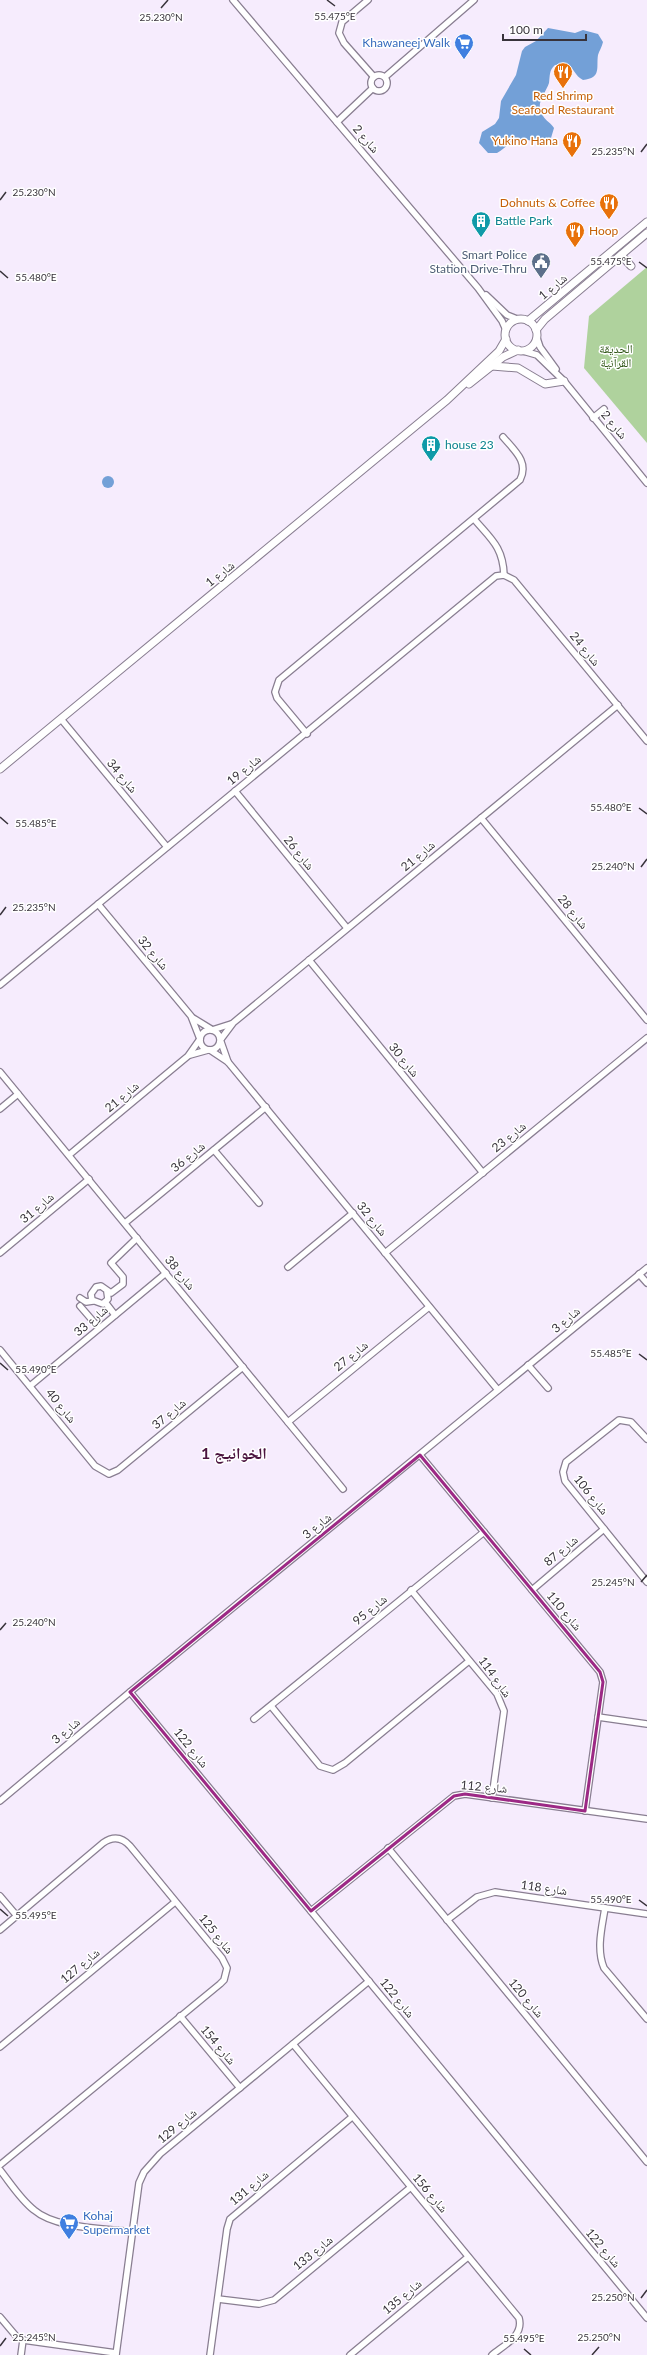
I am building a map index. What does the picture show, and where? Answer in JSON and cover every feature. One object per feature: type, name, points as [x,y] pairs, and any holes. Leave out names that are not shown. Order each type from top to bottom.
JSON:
[{"type":"street","name":"شارع 2","points":[[233,0],[481,292],[502,320],[506,330]]},
{"type":"street","points":[[368,0],[342,22],[339,33],[344,43],[374,77]]},
{"type":"street","points":[[385,77],[474,0]]},
{"type":"street","points":[[379,75],[385,77],[387,84],[385,88],[380,91],[373,88],[371,82],[374,77],[379,75]]},
{"type":"street","points":[[335,120],[373,88]]},
{"type":"street","name":"شارع 1","points":[[528,320],[647,222]]},
{"type":"street","name":"شارع 1","points":[[536,334],[545,319],[647,233]]},
{"type":"street","points":[[621,255],[631,266]]},
{"type":"street","name":"شارع 2","points":[[481,292],[507,315],[517,320]]},
{"type":"street","points":[[517,320],[528,320],[536,334],[532,346],[521,350],[512,347],[506,338],[506,330],[510,323],[517,320]]},
{"type":"street","name":"شارع 2","points":[[536,334],[540,347],[564,381],[647,483]]},
{"type":"street","name":"شارع 1","points":[[453,396],[499,352],[506,338]]},
{"type":"street","name":"شارع 2","points":[[521,350],[537,355],[564,381]]},
{"type":"street","name":"شارع 1","points":[[0,769],[453,396],[509,354],[521,350]]},
{"type":"street","points":[[492,366],[518,368],[545,384],[564,381]]},
{"type":"street","points":[[593,418],[604,409]]},
{"type":"street","points":[[307,734],[277,698],[275,692],[279,680],[515,485],[523,473],[522,459],[504,437]]},
{"type":"street","points":[[474,519],[500,550],[503,561],[504,575]]},
{"type":"street","name":"شارع 24","points":[[504,575],[514,580],[647,741]]},
{"type":"street","name":"شارع 19","points":[[0,985],[235,791],[307,734],[490,580],[504,575]]},
{"type":"street","name":"شارع 21","points":[[221,1040],[233,1023],[618,705]]},
{"type":"street","name":"شارع 34","points":[[61,719],[167,847]]},
{"type":"street","name":"شارع 26","points":[[235,791],[347,928]]},
{"type":"street","name":"شارع 28","points":[[481,818],[647,1020]]},
{"type":"street","name":"شارع 32","points":[[98,904],[191,1016],[212,1030]]},
{"type":"street","name":"شارع 30","points":[[309,960],[483,1173]]},
{"type":"street","name":"شارع 32","points":[[191,1016],[200,1039]]},
{"type":"street","name":"شارع 21","points":[[212,1030],[233,1023]]},
{"type":"street","points":[[212,1030],[219,1034],[221,1040],[215,1049],[209,1050],[201,1045],[200,1039],[204,1032],[212,1030]]},
{"type":"street","name":"شارع 23","points":[[385,1253],[647,1038]]},
{"type":"street","name":"شارع 21","points":[[69,1155],[188,1056],[200,1039]]},
{"type":"street","name":"شارع 32","points":[[221,1040],[228,1062]]},
{"type":"street","name":"شارع 21","points":[[188,1056],[209,1050]]},
{"type":"street","name":"شارع 32","points":[[209,1050],[228,1062],[498,1390]]},
{"type":"street","name":"شارع 38","points":[[0,1072],[343,1489]]},
{"type":"street","points":[[0,1109],[18,1094]]},
{"type":"street","name":"شارع 36","points":[[125,1223],[266,1107]]},
{"type":"street","points":[[214,1150],[260,1203]]},
{"type":"street","name":"شارع 31","points":[[0,1253],[89,1179]]},
{"type":"street","points":[[288,1267],[353,1213]]},
{"type":"street","points":[[107,1292],[111,1293],[115,1291],[123,1282],[123,1277],[111,1262],[112,1260],[137,1238]]},
{"type":"street","name":"شارع 3","points":[[0,1801],[130,1692],[647,1268]]},
{"type":"street","name":"شارع 33","points":[[30,1386],[166,1273]]},
{"type":"street","points":[[639,1274],[647,1284]]},
{"type":"street","points":[[80,1298],[86,1302],[93,1301],[100,1304],[105,1302],[108,1297],[107,1292],[101,1286],[96,1287],[91,1294],[93,1301]]},
{"type":"street","points":[[105,1302],[115,1315]]},
{"type":"street","points":[[80,1306],[99,1328]]},
{"type":"street","name":"شارع 27","points":[[288,1422],[429,1307]]},
{"type":"street","name":"شارع 40","points":[[0,1350],[95,1466],[106,1473]]},
{"type":"street","points":[[528,1366],[548,1388]]},
{"type":"street","name":"شارع 37","points":[[106,1473],[118,1470],[243,1367]]},
{"type":"street","name":"شارع 106","points":[[647,1439],[632,1422],[619,1420],[571,1458],[564,1467],[565,1481],[647,1582]]},
{"type":"street","name":"شارع 110","points":[[420,1455],[600,1672],[603,1682],[585,1811]]},
{"type":"street","name":"شارع 87","points":[[532,1590],[604,1530]]},
{"type":"street","name":"شارع 95","points":[[254,1719],[484,1532]]},
{"type":"street","name":"شارع 114","points":[[411,1590],[503,1705],[492,1798]]},
{"type":"street","points":[[270,1706],[320,1766],[332,1770],[344,1763],[469,1661]]},
{"type":"street","name":"شارع 122","points":[[130,1692],[647,2318]]},
{"type":"street","points":[[598,1717],[647,1724]]},
{"type":"street","name":"شارع 112","points":[[311,1911],[454,1796],[465,1794],[647,1819]]},
{"type":"street","name":"شارع 125","points":[[0,1930],[103,1843],[114,1838],[126,1842],[222,1958],[227,1968],[224,1980],[0,2165]]},
{"type":"street","name":"شارع 120","points":[[388,1848],[647,2162]]},
{"type":"street","name":"شارع 118","points":[[447,1920],[477,1896],[488,1892],[647,1914]]},
{"type":"street","points":[[0,1896],[17,1916]]},
{"type":"street","name":"شارع 127","points":[[0,2046],[175,1902]]},
{"type":"street","points":[[605,1908],[600,1945],[601,1960],[604,1968],[647,2019]]},
{"type":"street","name":"شارع 129","points":[[116,2354],[139,2183],[151,2162],[369,1981]]},
{"type":"street","name":"شارع 154","points":[[180,2016],[240,2088]]},
{"type":"street","name":"شارع 156","points":[[293,2044],[516,2314],[520,2324],[517,2334],[492,2355]]},
{"type":"street","name":"شارع 131","points":[[210,2355],[230,2219],[352,2117]]},
{"type":"street","points":[[0,2170],[26,2202],[44,2217],[64,2223],[133,2232]]},
{"type":"street","name":"شارع 133","points":[[218,2299],[259,2304],[274,2300],[411,2187]]},
{"type":"street","name":"شارع 135","points":[[350,2355],[468,2257]]},
{"type":"street","points":[[0,2316],[16,2336],[23,2340],[116,2354]]},
{"type":"street","points":[[21,2355],[23,2340]]},
{"type":"highlighted area","points":[[420,1455],[600,1672],[603,1682],[585,1811],[465,1794],[454,1796],[311,1911],[130,1692]]},
{"type":"green space","name":"الحديقة القرآنية","points":[[647,267],[647,443],[584,368],[589,316]]},
{"type":"water","points":[[548,28],[575,33],[583,30],[598,34],[603,42],[598,55],[596,74],[589,79],[583,80],[567,64],[555,65],[551,71],[549,83],[540,103],[543,116],[554,128],[551,138],[543,142],[523,139],[518,140],[512,142],[497,153],[488,153],[479,143],[482,132],[495,124],[499,118],[501,101],[516,75],[522,51],[525,47],[536,41]]},
{"type":"water","points":[[106,476],[110,476],[114,482],[110,488],[106,488],[102,484],[102,480]]},
{"type":"place","name":"Khawaneej Walk","points":[[464,60]]},
{"type":"place","name":"Red Shrimp Seafood Restaurant","points":[[563,89]]},
{"type":"place","name":"Yukino Hana","points":[[572,158]]},
{"type":"place","name":"Dohnuts & Coffee","points":[[609,220]]},
{"type":"place","name":"Battle Park","points":[[481,238]]},
{"type":"place","name":"Hoop","points":[[575,248]]},
{"type":"place","name":"Smart Police Station Drive-Thru","points":[[541,279]]},
{"type":"place","name":"house 23","points":[[431,462]]},
{"type":"place","name":"Kohaj Supermarket","points":[[69,2240]]},
{"type":"district","name":"الخوانيج 1","points":[[234,1453]]}]
